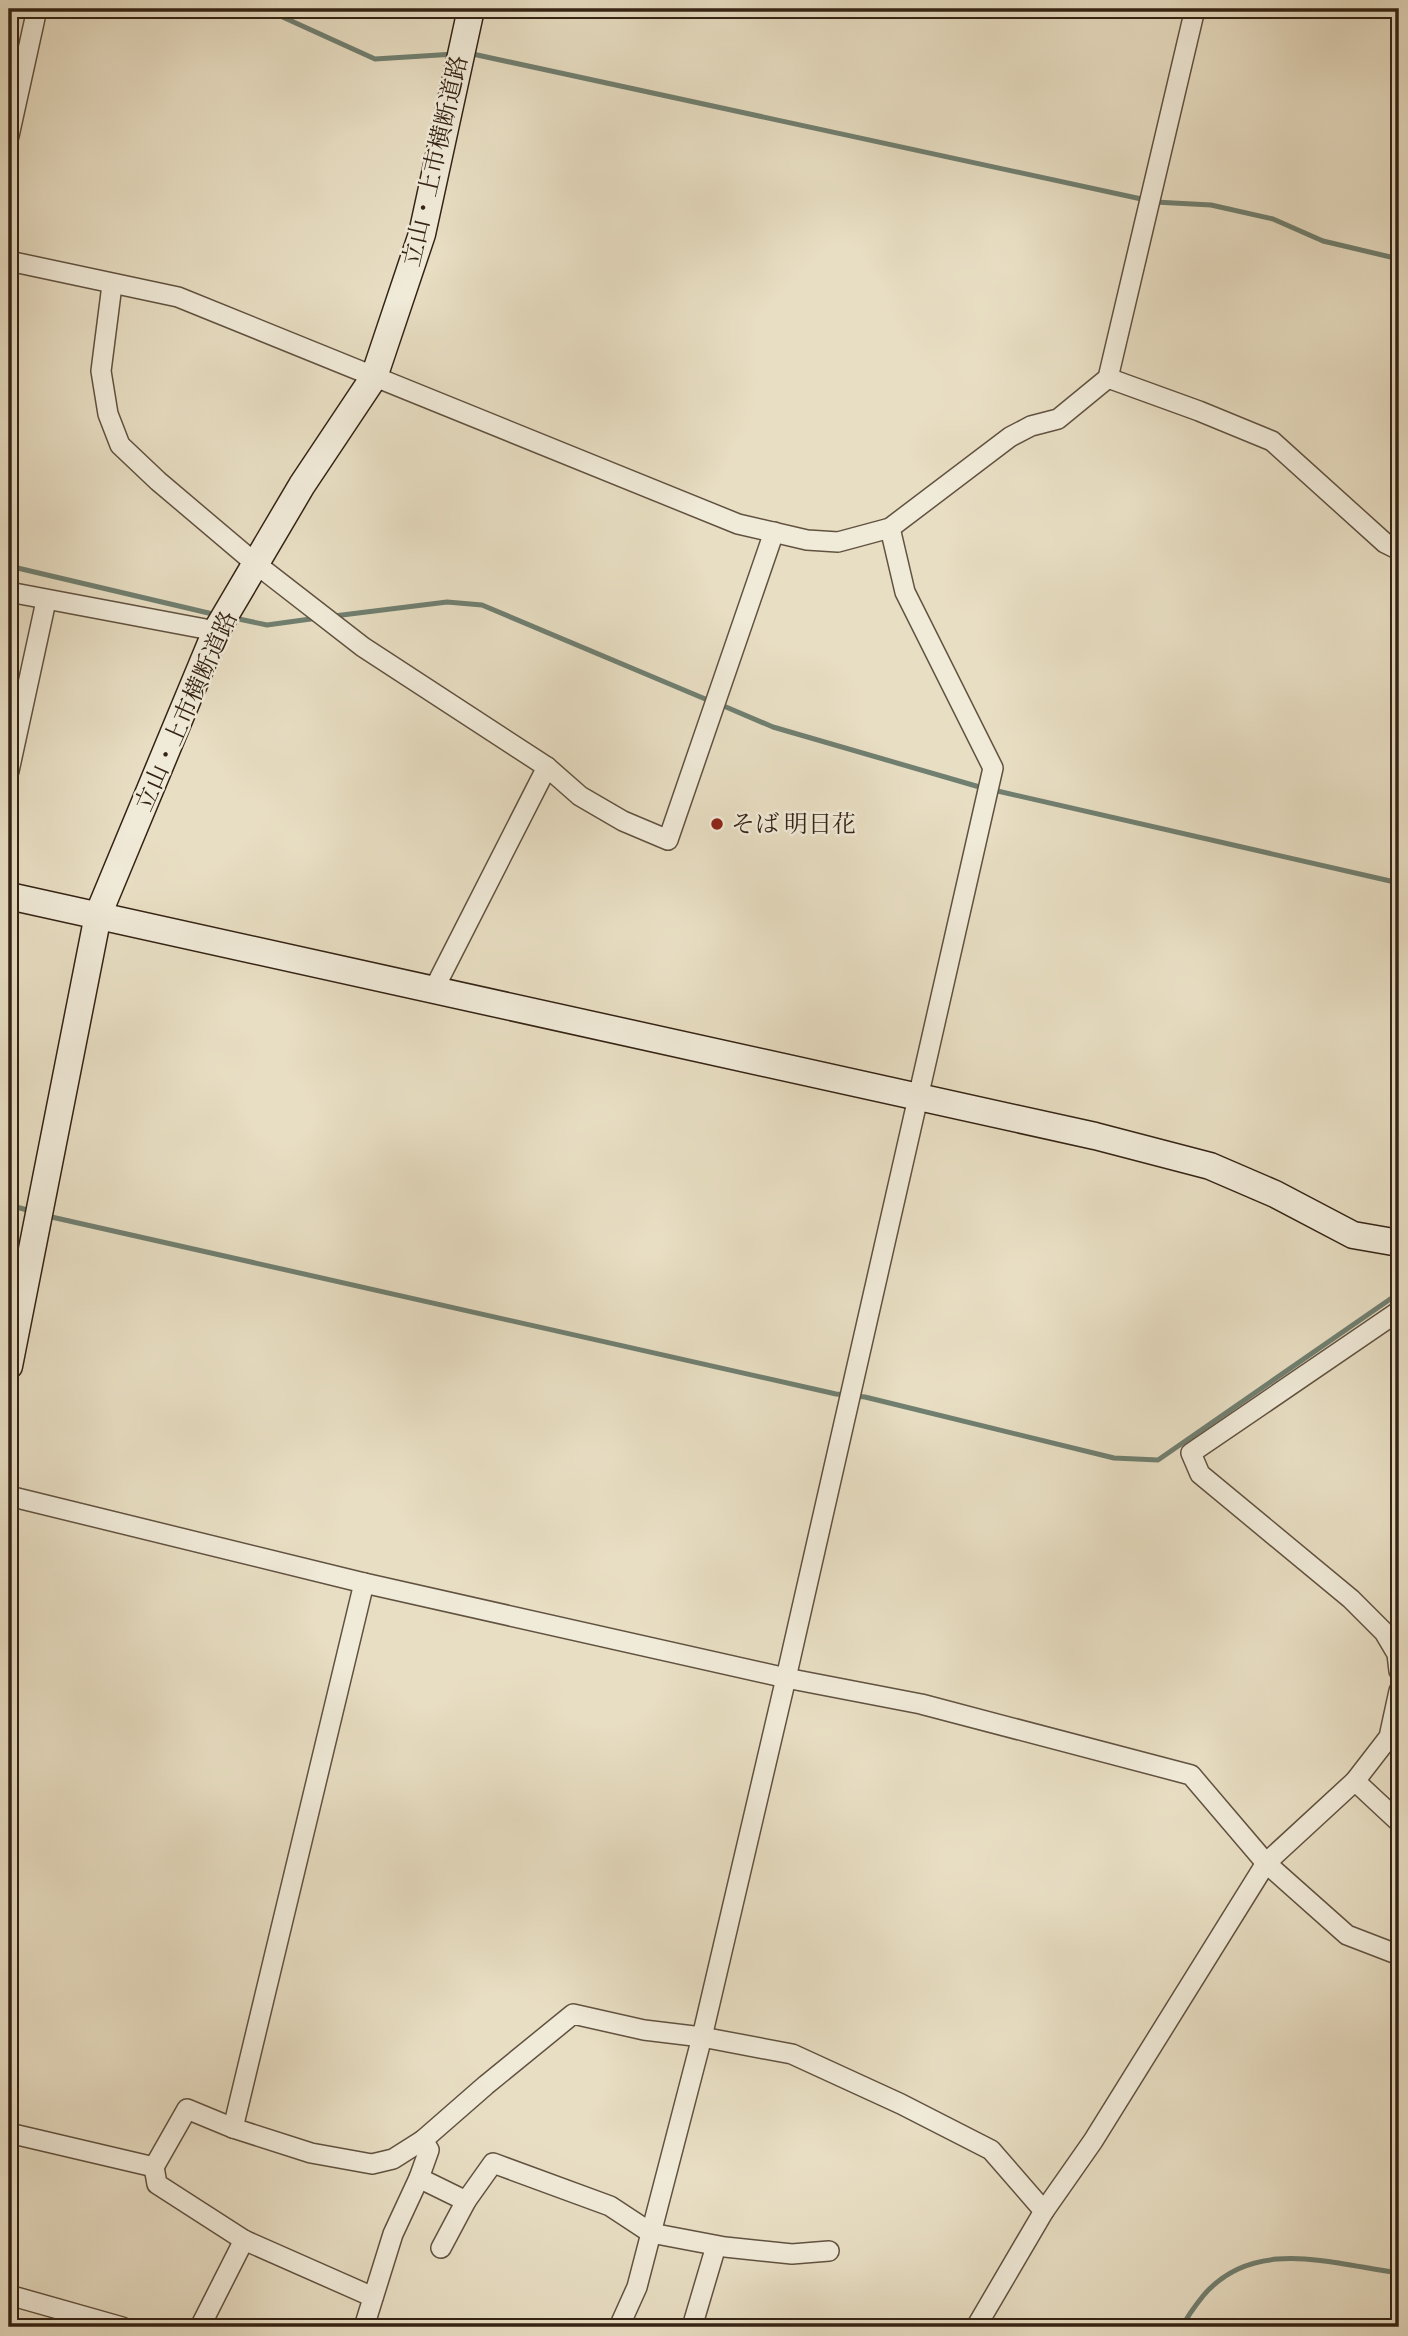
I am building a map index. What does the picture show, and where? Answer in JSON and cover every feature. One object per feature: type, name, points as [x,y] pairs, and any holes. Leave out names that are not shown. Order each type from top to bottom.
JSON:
[{"type":"street","points":[[9,136],[37,9]]},
{"type":"street","name":"立山・上市横断道路","points":[[9,1366],[98,915],[222,621],[302,485],[374,377],[422,234],[471,9]]},
{"type":"street","points":[[9,261],[178,297],[738,524],[807,540],[838,542],[890,528],[1010,437],[1031,426],[1058,419],[1108,378],[1195,9]]},
{"type":"street","points":[[112,285],[101,371],[108,414],[120,445],[256,564],[363,647],[547,766],[591,802],[623,821],[668,840],[774,532]]},
{"type":"street","points":[[1108,378],[1272,441],[1385,542],[1399,550]]},
{"type":"street","points":[[619,2327],[636,2287],[702,2038],[993,768],[905,592],[890,528]]},
{"type":"street","points":[[9,592],[47,601],[222,621]]},
{"type":"street","points":[[9,771],[47,601]]},
{"type":"street","points":[[434,989],[547,766]]},
{"type":"street","points":[[9,896],[1095,1136],[1210,1166],[1275,1194],[1353,1235],[1399,1242]]},
{"type":"street","points":[[1399,1311],[1191,1453],[1200,1475],[1351,1600],[1384,1633],[1397,1654],[1399,1671]]},
{"type":"street","points":[[9,1496],[364,1583],[786,1678],[921,1704],[1191,1775],[1266,1863],[1347,1935],[1399,1955]]},
{"type":"street","points":[[233,2128],[364,1583]]},
{"type":"street","points":[[976,2327],[1044,2211],[1093,2141],[1266,1863],[1355,1781],[1389,1737],[1399,1691]]},
{"type":"street","points":[[1355,1781],[1399,1822]]},
{"type":"street","points":[[373,2297],[244,2240],[157,2184],[154,2166],[187,2109],[233,2128],[311,2153],[372,2164],[393,2159],[423,2140],[573,2014],[643,2030],[792,2054],[901,2104],[991,2150],[1044,2211]]},
{"type":"street","points":[[9,2133],[154,2166]]},
{"type":"street","points":[[364,2327],[393,2234],[429,2150],[423,2140]]},
{"type":"street","points":[[441,2249],[466,2201],[493,2163],[610,2206],[651,2233],[716,2246],[792,2254],[829,2251]]},
{"type":"street","points":[[419,2178],[466,2201]]},
{"type":"street","points":[[200,2327],[244,2240]]},
{"type":"street","points":[[692,2327],[716,2246]]},
{"type":"street","points":[[9,2295],[100,2325],[122,2327]]},
{"type":"waterway","points":[[265,9],[375,59],[455,54]]},
{"type":"waterway","points":[[468,53],[1146,200]]},
{"type":"waterway","points":[[1155,202],[1211,205],[1273,219],[1323,241],[1399,259]]},
{"type":"waterway","points":[[9,566],[217,615]]},
{"type":"waterway","points":[[334,616],[447,602],[482,605],[710,701]]},
{"type":"waterway","points":[[234,618],[267,625],[318,618]]},
{"type":"waterway","points":[[719,704],[773,727],[983,788]]},
{"type":"waterway","points":[[993,790],[1399,883]]},
{"type":"waterway","points":[[9,1205],[31,1211]]},
{"type":"waterway","points":[[47,1216],[836,1394],[865,1397],[1114,1458],[1158,1460],[1399,1293]]},
{"type":"waterway","points":[[1182,2327],[1203,2296],[1223,2277],[1245,2266],[1269,2260],[1321,2261],[1399,2273]]},
{"type":"place","name":"そば 明日花","points":[[717,824]]}]
